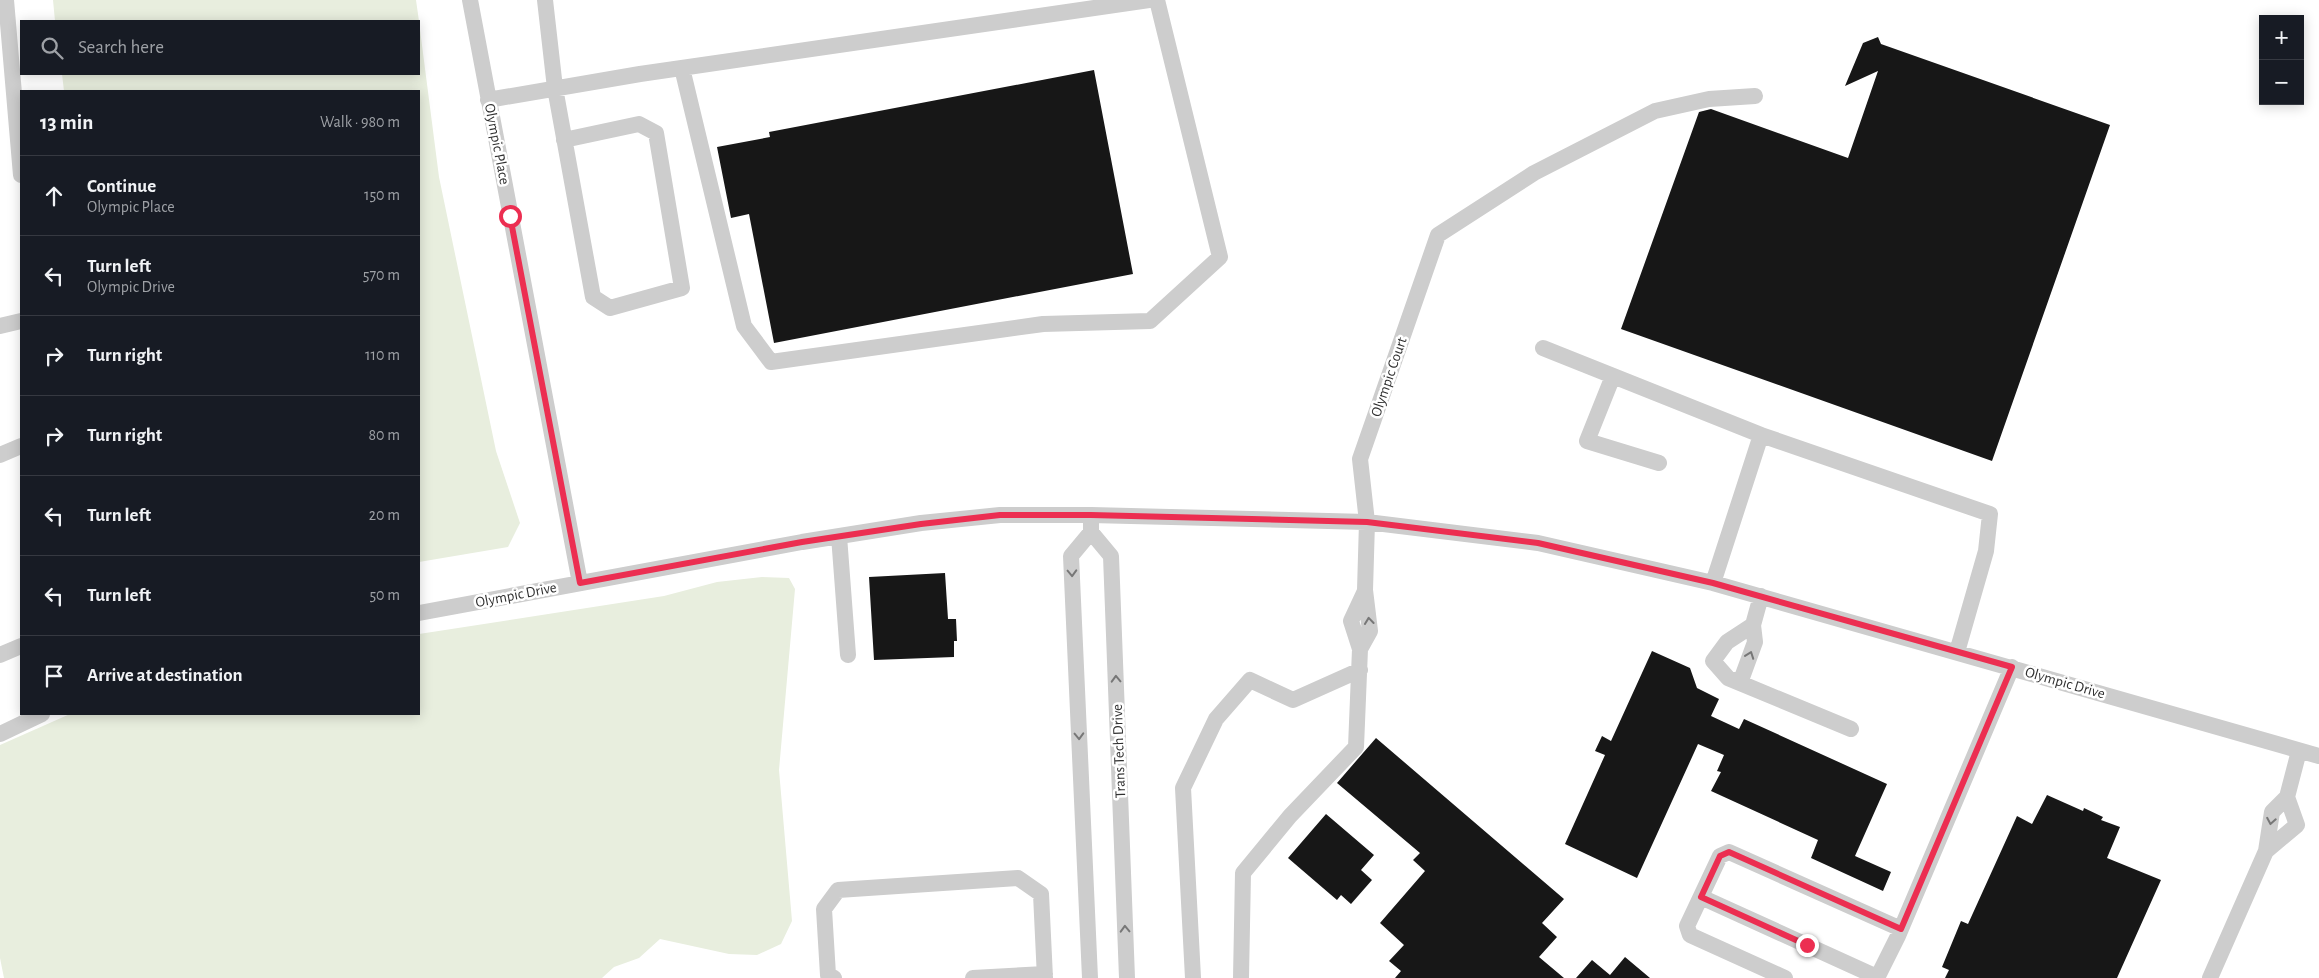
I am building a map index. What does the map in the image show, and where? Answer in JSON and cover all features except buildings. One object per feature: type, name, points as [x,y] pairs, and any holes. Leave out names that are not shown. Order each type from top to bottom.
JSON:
[{"type":"street","points":[[6,0],[20,163]]},
{"type":"street","name":"Olympic Place","points":[[470,0],[580,583]]},
{"type":"street","points":[[545,0],[555,88],[564,140],[593,297],[610,308],[682,288],[656,133],[639,124],[564,140]]},
{"type":"street","points":[[488,100],[682,68],[1149,0]]},
{"type":"street","points":[[682,68],[744,326],[771,362],[1043,324],[1150,321],[1220,257],[1157,0]]},
{"type":"street","name":"Olympic Court","points":[[1360,670],[1360,649],[1351,621],[1365,590],[1367,522],[1360,459],[1438,235],[1534,173],[1655,111],[1709,99],[1755,96]]},
{"type":"street","points":[[0,326],[20,321]]},
{"type":"street","points":[[1543,348],[1761,435],[1990,514],[1986,551],[1957,652]]},
{"type":"street","points":[[1613,376],[1587,441],[1659,463]]},
{"type":"street","points":[[1713,583],[1761,435]]},
{"type":"street","points":[[0,455],[20,446]]},
{"type":"street","name":"Olympic Drive","points":[[420,612],[839,536],[1000,515],[1091,515],[1367,522],[1538,543],[1713,583],[2319,756]]},
{"type":"street","points":[[1090,978],[1071,556],[1091,532],[1091,515]]},
{"type":"street","name":"Trans Tech Drive","points":[[1091,532],[1111,556],[1127,978]]},
{"type":"street","points":[[839,536],[848,655]]},
{"type":"street","points":[[1740,683],[1755,642],[1753,626],[1761,596]]},
{"type":"street","points":[[1753,626],[1728,642],[1713,660],[1728,678],[1851,729]]},
{"type":"street","points":[[0,655],[20,646]]},
{"type":"street","points":[[1701,897],[1877,978],[1901,929],[2012,667]]},
{"type":"street","points":[[1194,978],[1183,788],[1216,719],[1250,680],[1293,700],[1360,670],[1356,747],[1290,816],[1243,873],[1241,978]]},
{"type":"street","points":[[0,734],[40,715]]},
{"type":"street","points":[[2210,978],[2266,851],[2272,812],[2287,797],[2299,751]]},
{"type":"street","points":[[2266,851],[2297,825],[2287,797]]},
{"type":"street","points":[[1785,978],[1690,935],[1687,926],[1720,856],[1729,852],[1901,929]]},
{"type":"street","points":[[834,978],[828,975],[824,908],[838,890],[1018,878],[1041,894],[1045,976],[972,978]]},
{"type":"green space","points":[[53,0],[416,0],[419,20],[55,20]]},
{"type":"green space","points":[[420,30],[439,177],[496,451],[520,523],[508,547],[420,562],[420,90],[64,90],[62,75],[420,75]]},
{"type":"green space","points":[[762,577],[789,578],[795,589],[779,770],[792,921],[781,944],[757,955],[729,954],[660,939],[639,958],[614,967],[602,978],[4,978],[0,958],[0,745],[68,715],[420,715],[420,634],[664,596],[717,582]]},
{"type":"route","points":[[510,216],[580,583],[802,542],[921,524],[1000,515],[1091,515],[1367,522],[1538,543],[1713,583],[2012,667],[1901,929],[1729,852],[1720,856],[1701,897],[1807,945]]}]
